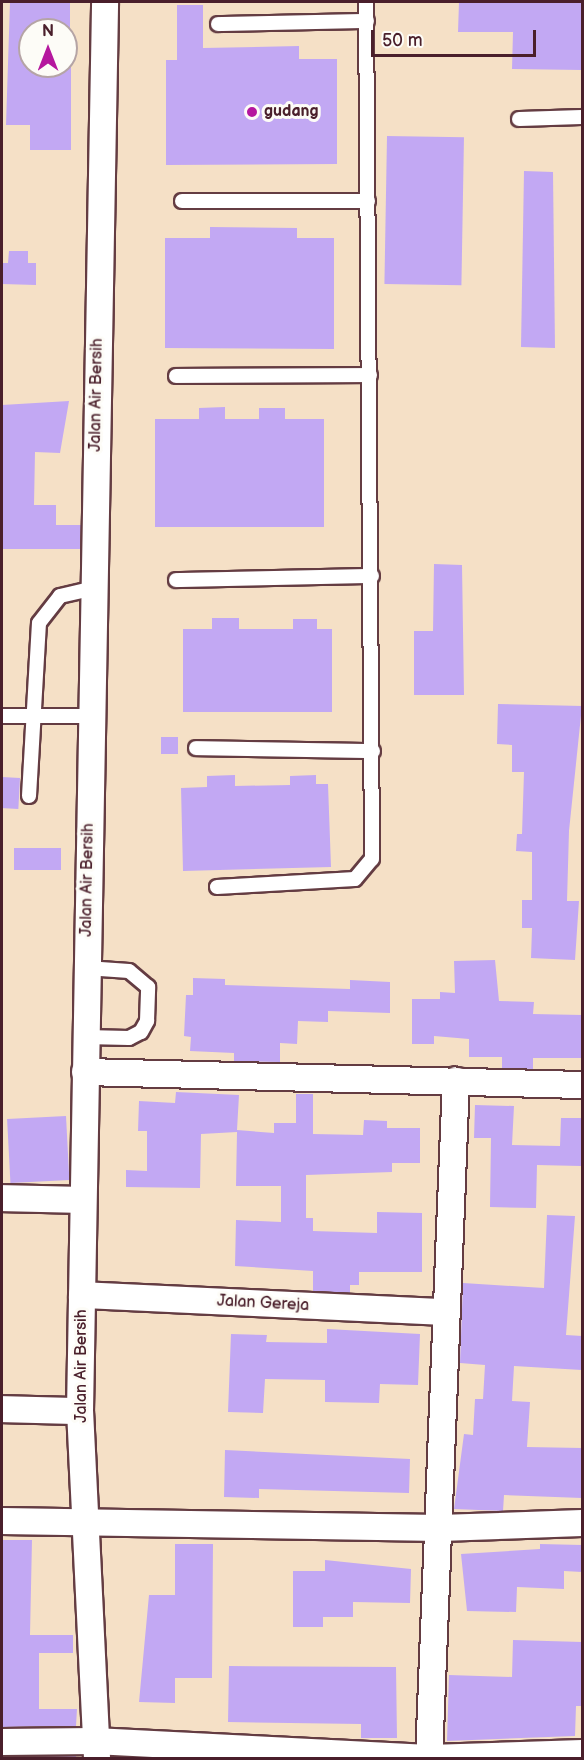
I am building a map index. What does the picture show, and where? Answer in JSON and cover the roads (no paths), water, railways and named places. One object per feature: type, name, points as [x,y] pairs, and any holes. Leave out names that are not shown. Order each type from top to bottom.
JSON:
[{"type":"street","name":"Jalan Air Bersih","points":[[95,1750],[90,1525],[80,1411],[86,968],[105,2]]},
{"type":"street","points":[[85,1072],[582,1085]]},
{"type":"street","points":[[429,1758],[440,1528],[443,1312],[456,1082]]},
{"type":"street","points":[[2,1198],[82,1200]]},
{"type":"street","name":"Jalan Gereja","points":[[82,1295],[443,1312]]},
{"type":"street","points":[[2,1409],[80,1411]]},
{"type":"street","points":[[2,1521],[90,1525],[440,1528],[582,1523]]},
{"type":"street","points":[[2,1742],[95,1750],[323,1757],[429,1758],[582,1752]]},
{"type":"lane","points":[[217,887],[355,879],[367,872],[374,837],[366,2]]},
{"type":"lane","points":[[218,24],[367,21]]},
{"type":"lane","points":[[519,119],[582,117]]},
{"type":"lane","points":[[182,201],[368,201]]},
{"type":"lane","points":[[176,376],[370,375]]},
{"type":"lane","points":[[176,580],[372,576]]},
{"type":"lane","points":[[29,796],[39,623],[60,596],[94,588]]},
{"type":"lane","points":[[2,716],[91,716]]},
{"type":"lane","points":[[196,748],[373,751]]},
{"type":"lane","points":[[85,1037],[129,1038],[141,1032],[147,1021],[148,987],[129,971],[86,968]]},
{"type":"place","name":"gudang","points":[[252,112]]}]
